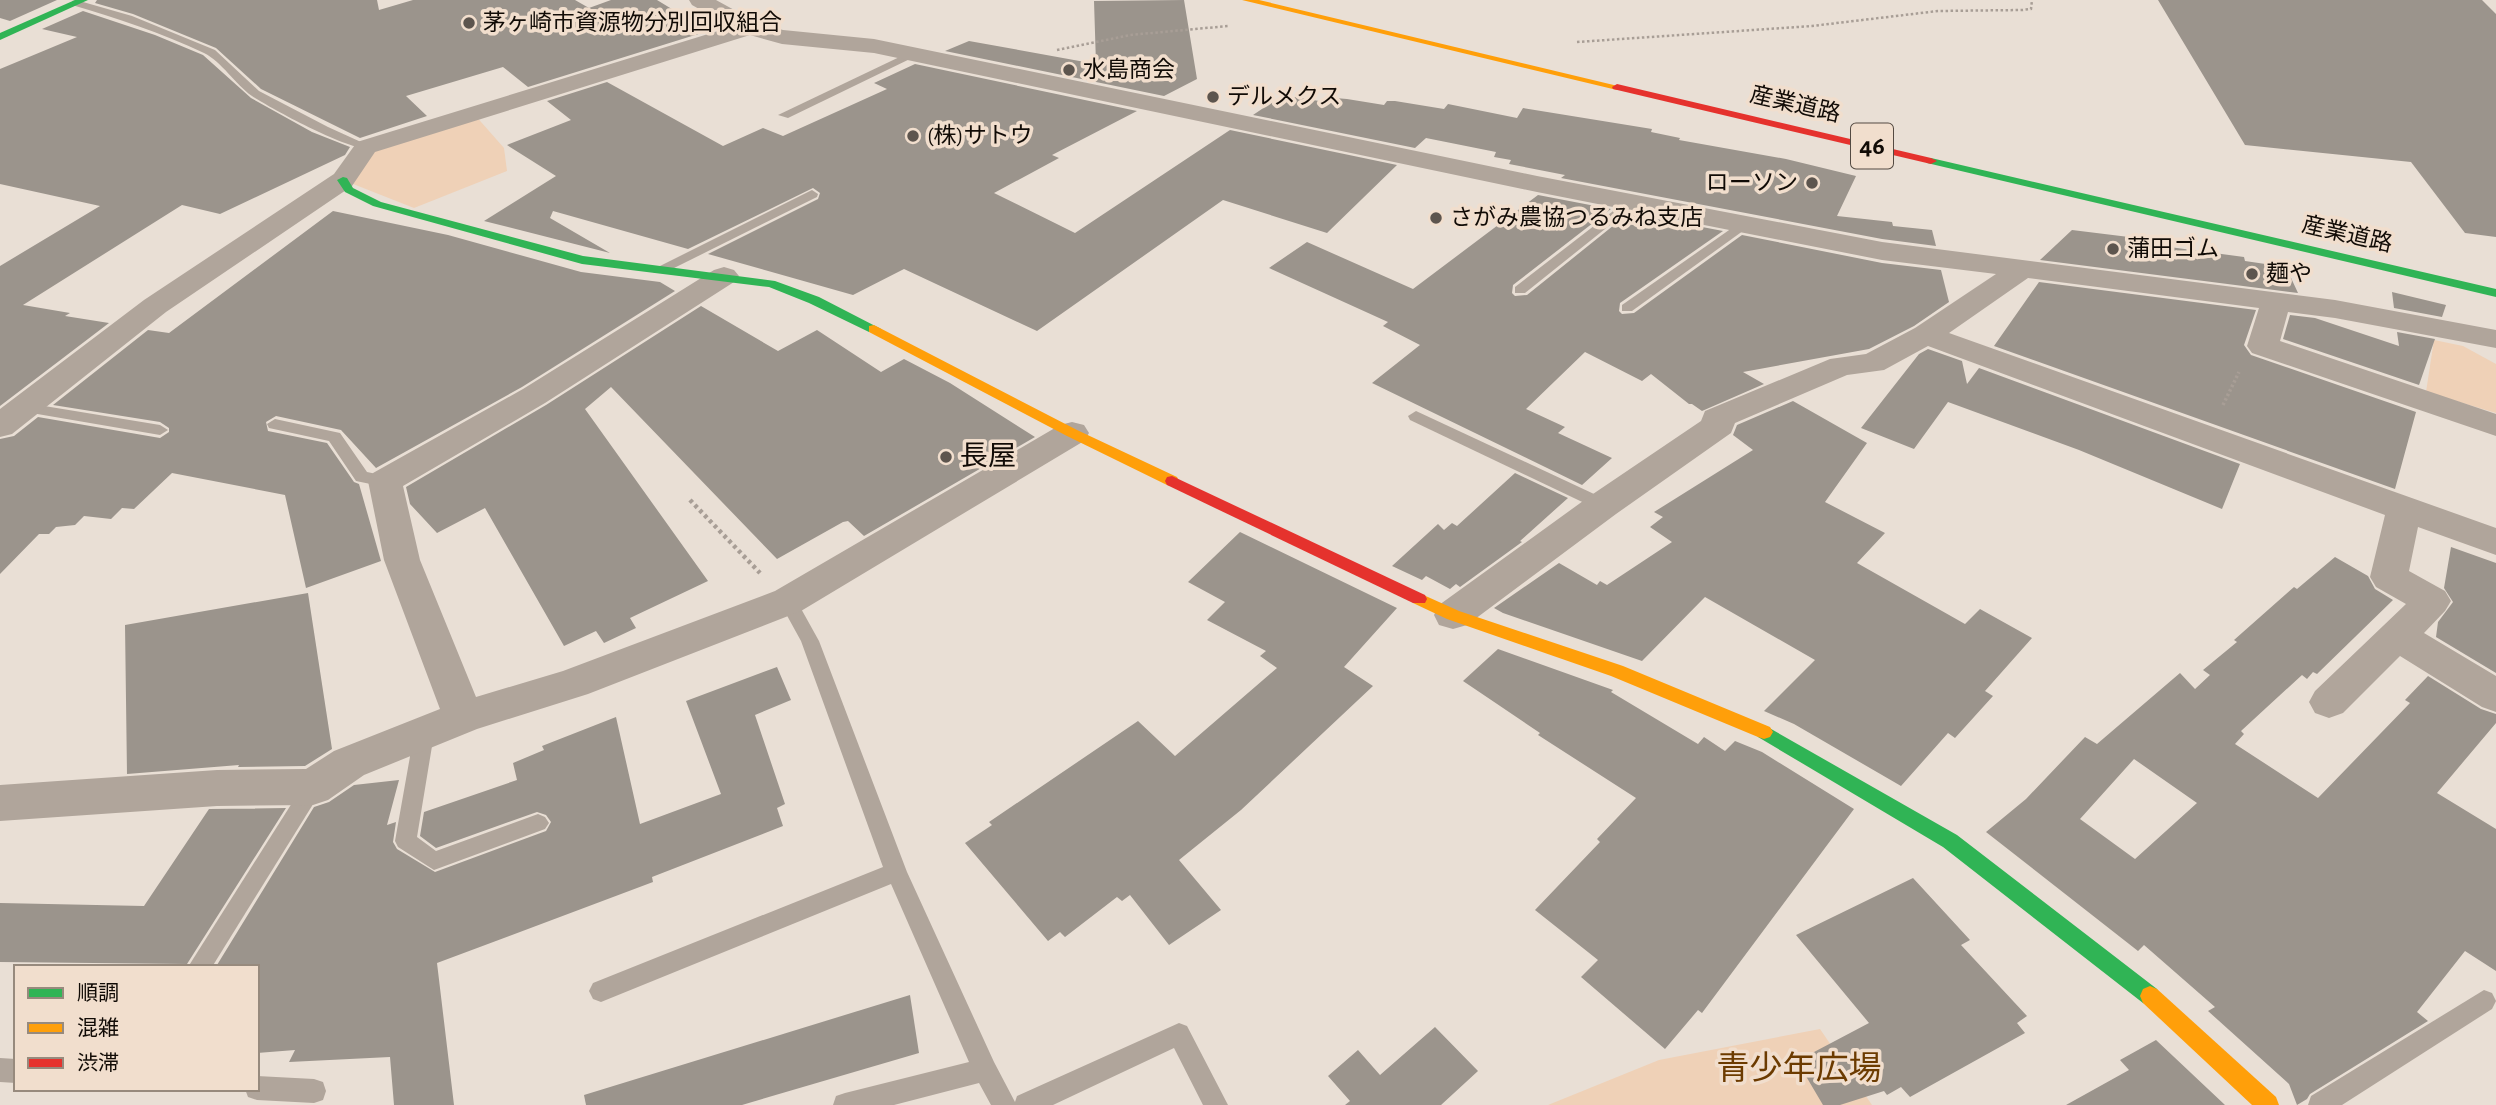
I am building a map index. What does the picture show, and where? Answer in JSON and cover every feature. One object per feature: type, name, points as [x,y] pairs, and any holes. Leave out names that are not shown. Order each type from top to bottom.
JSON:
[{"type":"main road","name":"産業道路","points":[[1247,0],[2496,293]]},
{"type":"main road","points":[[0,37],[79,1]]},
{"type":"main road","points":[[343,180],[348,190],[377,204],[582,260],[771,284],[814,300],[928,355],[1072,433],[1453,615],[1617,671],[1777,738],[1950,841],[2138,985],[2268,1105]]},
{"type":"street","points":[[700,0],[750,28],[782,37],[874,46],[1742,225],[1882,251],[2276,301],[2494,340]]},
{"type":"street","points":[[10,416],[155,306],[343,180],[366,147],[750,28]]},
{"type":"street","points":[[1453,615],[1603,505],[1719,425],[1717,418],[1841,366],[1872,363],[1927,335],[2023,269]]},
{"type":"street","points":[[464,717],[402,560],[385,481],[534,396],[724,276]]},
{"type":"street","points":[[2276,301],[2263,346],[2496,425]]},
{"type":"street","points":[[1927,335],[2496,542]]},
{"type":"street","points":[[0,803],[217,788],[313,787],[349,763],[464,717],[574,682],[788,601],[1072,433]]},
{"type":"street","points":[[2329,702],[2432,601],[2389,577],[2404,510]]},
{"type":"street","points":[[2397,635],[2496,696]]},
{"type":"lane","points":[[79,1],[211,52],[255,93],[324,130],[366,147]]},
{"type":"lane","points":[[784,115],[912,54]]},
{"type":"lane","points":[[659,270],[812,194]]},
{"type":"lane","points":[[1520,290],[1630,202]]},
{"type":"lane","points":[[1627,308],[1742,225]]},
{"type":"lane","points":[[10,416],[160,430]]},
{"type":"lane","points":[[1416,416],[1603,505]]},
{"type":"lane","points":[[275,424],[334,437],[362,478],[385,481]]},
{"type":"lane","points":[[788,601],[810,641],[896,872],[985,1070],[1004,1105]]},
{"type":"lane","points":[[424,734],[407,841],[434,861],[538,823]]},
{"type":"lane","points":[[200,965],[313,787]]},
{"type":"lane","points":[[601,990],[896,872]]},
{"type":"lane","points":[[2320,1105],[2484,1001]]},
{"type":"lane","points":[[1026,1105],[1179,1034],[1216,1105]]},
{"type":"lane","points":[[845,1105],[985,1070]]},
{"type":"lane","points":[[259,1087],[314,1091]]},
{"type":"path","points":[[1573,42],[1761,30],[1938,11],[2022,10],[2031,9],[2032,0]]},
{"type":"path","points":[[1051,52],[1130,35],[1234,26]]},
{"type":"path","points":[[2207,436],[2251,348],[2263,346]]},
{"type":"path","points":[[690,500],[788,601]]},
{"type":"green space","points":[[474,114],[504,148],[507,171],[414,208],[343,180],[366,147]]},
{"type":"green space","points":[[2434,340],[2463,346],[2496,364],[2496,413],[2426,392]]},
{"type":"green space","name":"青少年広場","points":[[1820,1029],[1872,1105],[1548,1105],[1659,1060]]},
{"type":"building","points":[[0,0],[57,0],[10,21],[0,18]]},
{"type":"building","points":[[97,0],[377,0],[379,10],[413,0],[575,0],[589,8],[611,0],[657,0],[708,31],[528,87],[503,67],[406,96],[427,116],[360,138],[261,89],[216,48],[133,14],[95,3]]},
{"type":"building","points":[[1184,0],[1197,79],[1164,96],[945,51],[969,41],[1096,64],[1094,1]]},
{"type":"building","points":[[2158,0],[2482,0],[2496,14],[2496,237],[2465,233],[2411,162],[2245,145]]},
{"type":"building","points":[[83,11],[155,35],[203,55],[251,98],[312,132],[350,147],[345,155],[220,214],[182,205],[23,305],[70,313],[65,316],[109,323],[0,406],[0,266],[100,206],[0,184],[0,69],[77,37],[42,29]]},
{"type":"building","points":[[915,64],[1137,111],[1052,155],[1059,158],[994,193],[1075,233],[1230,130],[1397,165],[1327,233],[1223,200],[1037,331],[904,269],[853,295],[708,254],[818,199],[820,193],[813,188],[688,249],[553,211],[550,218],[610,253],[484,221],[556,176],[507,145],[571,120],[547,101],[607,82],[723,146],[763,128],[783,136],[887,89],[874,83]]},
{"type":"building","points":[[1295,97],[1331,103],[1335,98],[1384,105],[1387,101],[1395,101],[1444,109],[1448,104],[1517,118],[1523,108],[1652,129],[1651,132],[1680,138],[1679,140],[1786,159],[1856,176],[1837,216],[1932,230],[1936,246],[1882,239],[1561,178],[1565,175],[1509,164],[1511,160],[1494,157],[1496,152],[1426,138],[1415,148],[1253,115],[1277,99],[1291,102]]},
{"type":"building","points":[[1538,195],[1611,209],[1513,285],[1512,293],[1515,296],[1527,295],[1629,213],[1723,231],[1620,303],[1619,311],[1622,314],[1634,313],[1742,235],[1882,263],[1941,270],[1949,302],[1914,326],[1869,349],[1743,372],[1764,384],[1702,411],[1651,374],[1642,381],[1585,352],[1526,409],[1565,427],[1558,433],[1612,458],[1582,485],[1372,383],[1420,345],[1383,326],[1388,322],[1269,268],[1307,242],[1413,289]]},
{"type":"building","points":[[333,211],[448,235],[581,272],[660,282],[675,291],[522,387],[376,468],[341,430],[276,416],[266,422],[268,431],[327,443],[354,482],[359,484],[381,561],[306,588],[285,495],[172,473],[134,509],[122,508],[111,519],[84,516],[75,525],[56,527],[49,534],[39,534],[0,574],[0,439],[14,436],[38,417],[160,438],[169,432],[169,428],[160,422],[53,405],[148,330],[169,333]]},
{"type":"building","points":[[2072,230],[2137,238],[2162,246],[2244,257],[2245,261],[2286,267],[2298,293],[2040,260]]},
{"type":"building","points":[[2039,282],[2256,310],[2244,345],[2251,355],[2416,412],[2395,489],[1994,346]]},
{"type":"building","points":[[2392,292],[2446,305],[2442,317],[2394,308]]},
{"type":"building","points":[[701,306],[778,351],[817,330],[881,372],[904,359],[950,383],[1035,437],[864,536],[848,521],[843,522],[777,559],[611,387],[585,409],[708,581],[630,618],[636,628],[604,643],[596,631],[564,646],[485,508],[437,533],[410,504],[406,487],[546,405]]},
{"type":"building","points":[[2290,315],[2315,318],[2399,346],[2397,332],[2435,339],[2419,385],[2283,339]]},
{"type":"building","points":[[1928,349],[1962,361],[1967,384],[1979,368],[2240,464],[2222,509],[2079,450],[1948,402],[1914,449],[1861,428],[1919,354]]},
{"type":"building","points":[[1793,401],[1867,443],[1825,502],[1885,533],[1857,563],[1965,624],[1980,609],[2032,638],[1985,691],[1993,696],[1955,738],[1948,733],[1901,786],[1794,724],[1764,711],[1815,660],[1705,597],[1642,661],[1494,608],[1559,563],[1597,585],[1600,581],[1607,585],[1672,542],[1650,527],[1663,517],[1654,512],[1753,450],[1733,435],[1737,425]]},
{"type":"building","points":[[1515,473],[1568,498],[1520,541],[1522,542],[1460,587],[1456,584],[1450,589],[1426,576],[1422,580],[1392,566],[1438,524],[1444,530],[1452,523],[1457,526]]},
{"type":"building","points":[[1240,532],[1397,608],[1344,667],[1373,686],[1241,810],[1179,860],[1221,910],[1169,945],[1130,895],[1122,901],[1117,897],[1065,937],[1060,932],[1048,941],[965,843],[992,825],[989,822],[1138,721],[1175,756],[1277,668],[1260,656],[1266,651],[1207,620],[1225,602],[1188,582]]},
{"type":"building","points":[[2451,547],[2496,563],[2496,673],[2436,637],[2438,622],[2453,602],[2444,588]]},
{"type":"building","points":[[2335,557],[2368,576],[2375,589],[2393,600],[2317,674],[2313,672],[2307,679],[2302,675],[2241,731],[2244,734],[2235,744],[2318,798],[2410,703],[2405,700],[2428,676],[2481,709],[2496,714],[2496,723],[2437,793],[2496,829],[2496,971],[2465,951],[2417,1012],[2428,1021],[2310,1094],[2297,1105],[2289,1084],[2208,1011],[2215,1007],[2144,945],[2138,951],[1986,832],[2026,799],[2085,737],[2097,744],[2180,673],[2195,689],[2210,675],[2203,670],[2237,642],[2234,640],[2294,587],[2297,589]],"holes":[[[2134,759],[2197,803],[2135,859],[2080,819]]]},
{"type":"building","points":[[308,593],[332,749],[305,766],[238,767],[239,765],[127,774],[125,625]]},
{"type":"building","points":[[1498,649],[1613,690],[1611,692],[1698,744],[1704,737],[1725,751],[1735,741],[1762,752],[1854,809],[1702,1013],[1698,1010],[1665,1049],[1581,977],[1598,960],[1535,910],[1600,842],[1597,839],[1636,798],[1538,735],[1540,733],[1463,681]]},
{"type":"building","points":[[777,667],[791,700],[755,715],[785,804],[777,808],[783,826],[652,877],[653,882],[437,963],[454,1105],[394,1105],[390,1057],[289,1062],[295,1050],[259,1053],[259,965],[217,965],[314,807],[329,802],[354,785],[399,780],[387,825],[396,822],[393,842],[397,849],[435,872],[546,831],[551,822],[546,815],[537,812],[436,848],[420,836],[424,812],[517,780],[513,763],[544,750],[542,746],[616,717],[640,824],[721,794],[686,701]]},
{"type":"building","points":[[286,808],[187,964],[0,962],[0,903],[144,906],[209,809]]},
{"type":"building","points":[[1913,878],[1970,940],[1961,945],[2027,1016],[2017,1023],[2025,1033],[1910,1097],[1901,1087],[1887,1095],[1884,1091],[1840,1105],[1823,1105],[1797,1061],[1869,1023],[1796,935]]},
{"type":"building","points":[[910,995],[919,1053],[742,1105],[586,1105],[584,1095]]},
{"type":"building","points":[[1435,1027],[1478,1071],[1441,1105],[1345,1105],[1350,1101],[1328,1076],[1358,1050],[1380,1075]]},
{"type":"building","points":[[2156,1040],[2225,1105],[2066,1105],[2129,1070],[2120,1060]]},
{"type":"traffic: fast","points":[[0,37],[83,0]]},
{"type":"traffic: fast","points":[[1931,161],[2496,293]]},
{"type":"traffic: fast","points":[[343,180],[349,190],[377,204],[582,260],[771,284],[814,300],[874,329]]},
{"type":"traffic: fast","points":[[1764,732],[1950,841],[2150,996]]},
{"type":"traffic: slow","points":[[1247,0],[1617,87]]},
{"type":"traffic: slow","points":[[874,329],[1072,433],[1172,481]]},
{"type":"traffic: slow","points":[[1419,599],[1453,615],[1617,671],[1764,732]]},
{"type":"traffic: slow","points":[[2150,996],[2268,1105]]},
{"type":"traffic: jam","points":[[1617,87],[1931,161]]},
{"type":"traffic: jam","points":[[1172,481],[1419,599]]},
{"type":"place","name":"茅ヶ崎市資源物分別回収組合","points":[[469,23]]},
{"type":"place","name":"水島商会","points":[[1069,70]]},
{"type":"place","name":"デルメクス","points":[[1213,97]]},
{"type":"place","name":"(株)サトウ","points":[[913,136]]},
{"type":"place","name":"ローソン","points":[[1812,183]]},
{"type":"place","name":"さがみ農協つるみね支店","points":[[1436,218]]},
{"type":"place","name":"蒲田ゴム","points":[[2113,249]]},
{"type":"place","name":"麺や","points":[[2252,274]]},
{"type":"place","name":"長屋","points":[[946,457]]}]
